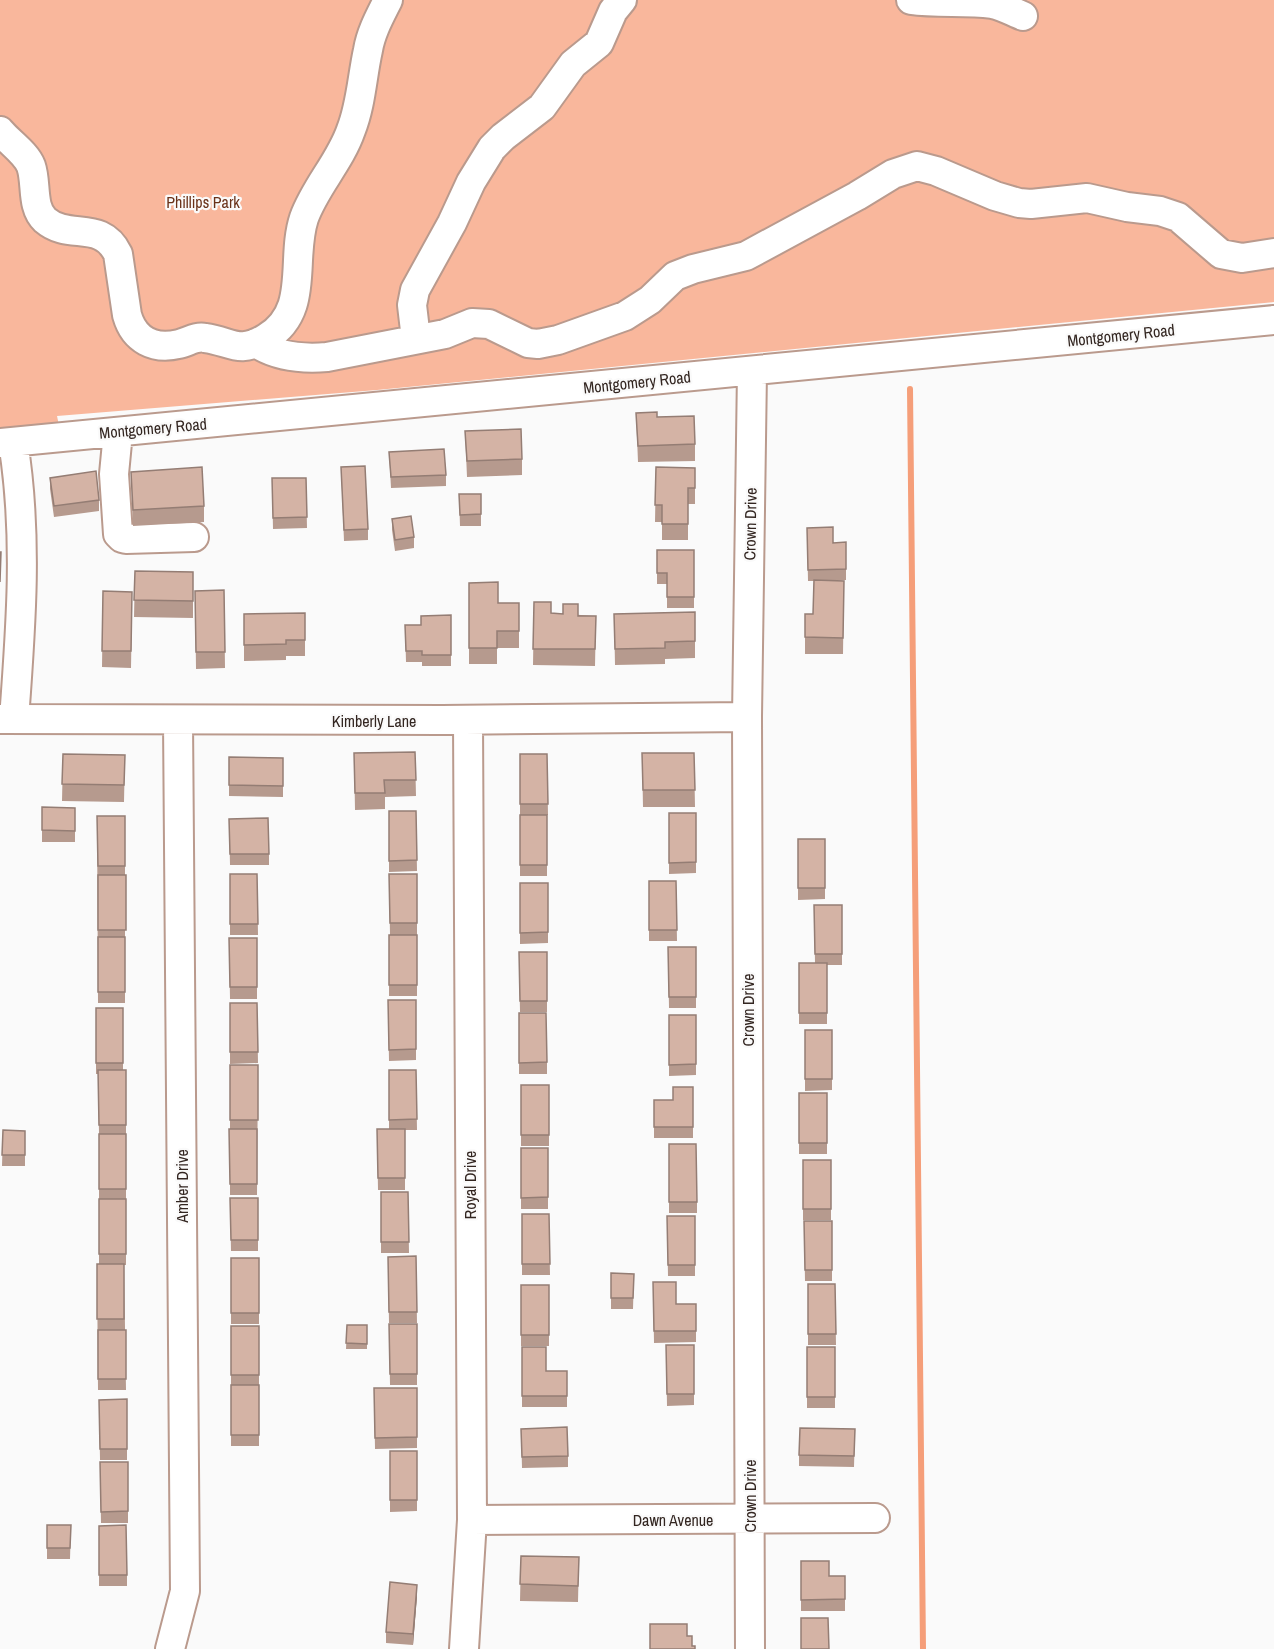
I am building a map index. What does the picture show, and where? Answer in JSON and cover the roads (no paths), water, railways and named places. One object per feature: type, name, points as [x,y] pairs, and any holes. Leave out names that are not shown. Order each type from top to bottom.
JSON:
[{"type":"street","points":[[0,131],[30,164],[37,204],[42,217],[54,226],[102,235],[114,246],[120,266],[127,315],[130,324],[139,336],[153,345],[160,346],[176,345],[199,338],[236,346],[256,343],[277,330],[292,309],[297,290],[300,238],[304,218],[351,133],[370,39],[388,0]]},
{"type":"street","points":[[416,339],[412,316],[412,298],[415,290],[484,161],[502,137],[542,106],[573,64],[599,43],[613,11],[622,0]]},
{"type":"street","points":[[911,0],[945,3],[968,1],[994,5],[1023,16]]},
{"type":"street","points":[[256,343],[265,349],[309,359],[349,354],[445,334],[463,325],[480,322],[497,327],[528,343],[538,344],[558,340],[625,316],[650,300],[675,276],[757,251],[893,174],[917,166],[1019,203],[1031,204],[1087,198],[1160,211],[1178,218],[1221,254],[1242,258],[1274,254]]},
{"type":"street","name":"Montgomery Road","points":[[6,443],[1274,321]]},
{"type":"street","name":"Crown Drive","points":[[750,1649],[747,717],[752,371]]},
{"type":"street","points":[[118,432],[114,474],[118,534],[126,539],[194,537]]},
{"type":"street","points":[[6,443],[19,480],[22,519],[21,633],[7,719]]},
{"type":"street","name":"Kimberly Lane","points":[[7,719],[177,721],[747,717]]},
{"type":"street","name":"Royal Drive","points":[[464,1649],[472,1520],[468,720]]},
{"type":"street","name":"Amber Drive","points":[[170,1649],[185,1591],[177,721]]},
{"type":"street","name":"Dawn Avenue","points":[[472,1520],[875,1518]]},
{"type":"waterway","points":[[910,389],[923,1649]]},
{"type":"park label","name":"Phillips Park","points":[[203,202]]}]
